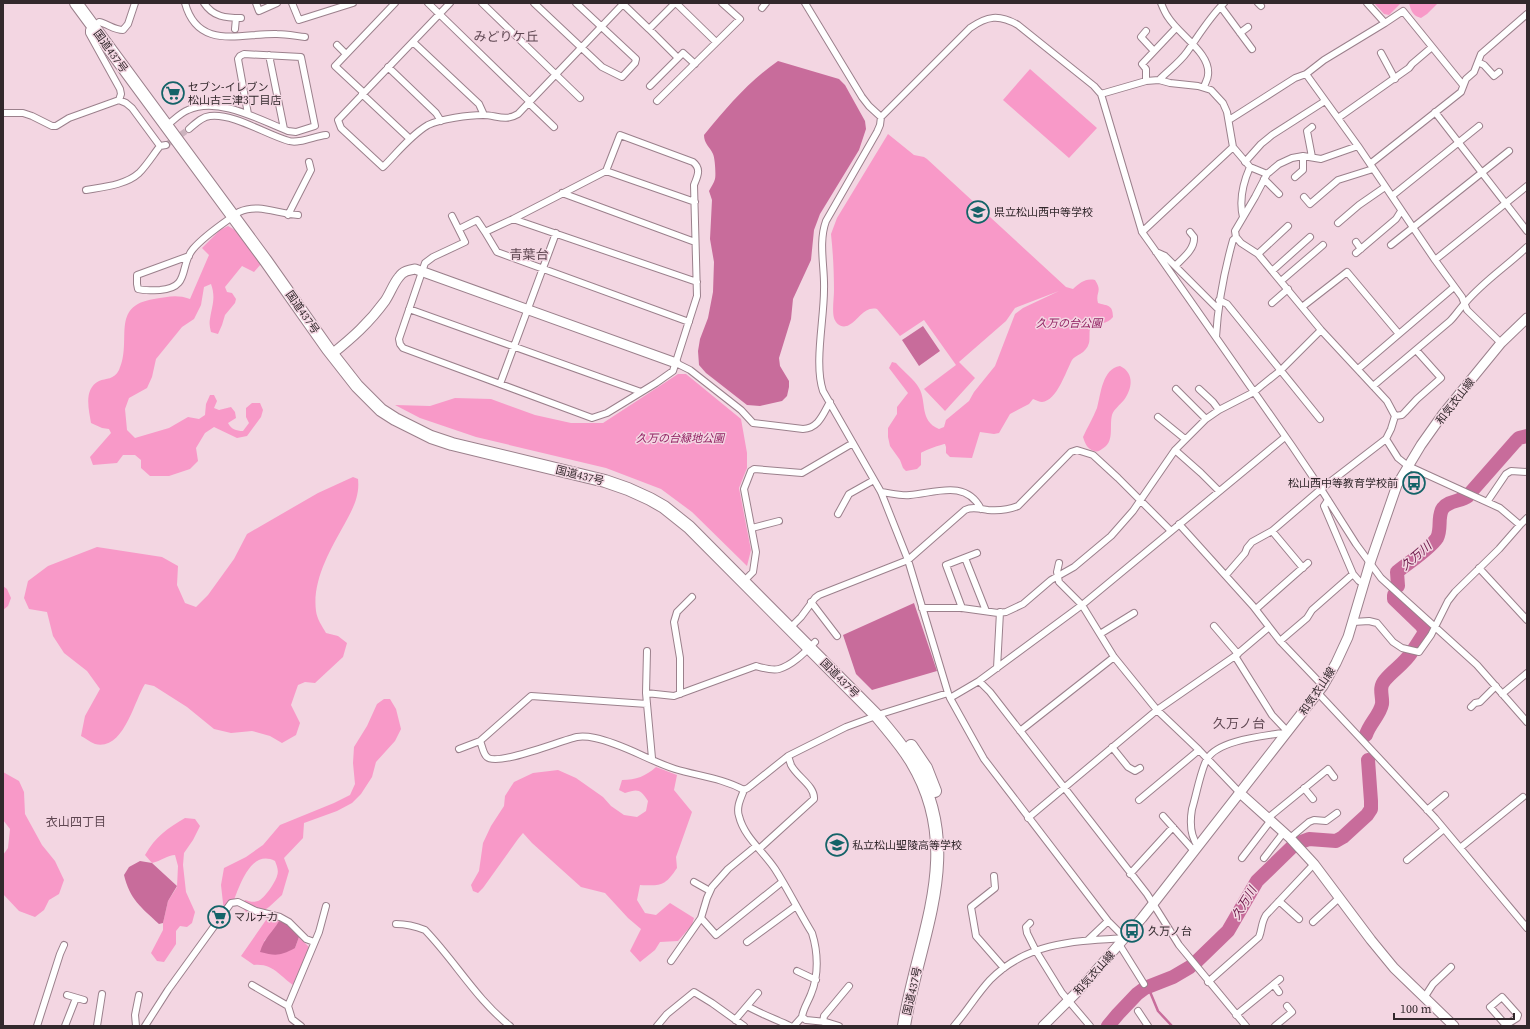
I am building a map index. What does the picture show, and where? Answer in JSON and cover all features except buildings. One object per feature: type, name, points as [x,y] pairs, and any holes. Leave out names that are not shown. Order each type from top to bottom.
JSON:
[{"type":"highway","name":"国道437号","points":[[76,3],[96,24],[236,215],[302,298],[335,352],[386,404],[428,427],[454,437],[607,474],[631,482],[668,501],[694,521],[747,579],[908,741],[926,768],[938,800],[944,825],[946,871],[941,900],[912,1026]]},
{"type":"highway","name":"国道437号","points":[[86,3],[96,24]]},
{"type":"highway","name":"国道437号","points":[[881,715],[912,762],[922,781],[930,802],[936,826],[938,846],[938,870],[933,898],[904,1026]]},
{"type":"main road","points":[[335,352],[358,333],[372,318],[386,300],[399,277],[403,273],[415,269],[676,363]]},
{"type":"main road","name":"和気衣山線","points":[[1043,1026],[1068,1001],[1153,904],[1321,689],[1336,663],[1353,622],[1370,563],[1397,485],[1421,445],[1444,414],[1501,344],[1527,318]]},
{"type":"main road","points":[[1240,793],[1287,835],[1314,864],[1394,968],[1450,1025]]},
{"type":"street","points":[[119,100],[121,94],[120,89],[89,33],[89,30],[96,24],[106,24],[115,30],[123,30],[128,24],[135,3]]},
{"type":"street","points":[[185,3],[188,14],[195,24],[208,34],[246,37],[277,34],[305,37]]},
{"type":"street","points":[[204,3],[212,13],[221,16],[238,18],[235,30]]},
{"type":"street","points":[[256,3],[258,11],[277,3]]},
{"type":"street","points":[[292,3],[299,20],[353,3]]},
{"type":"street","points":[[328,3],[330,10]]},
{"type":"street","points":[[395,3],[335,66],[410,139]]},
{"type":"street","points":[[428,3],[554,127]]},
{"type":"street","points":[[450,3],[338,120],[341,128],[383,167],[410,139],[429,125],[441,121],[484,115],[511,119],[530,103],[622,4],[678,58]]},
{"type":"street","points":[[482,3],[580,98]]},
{"type":"street","points":[[534,3],[602,68],[622,77],[635,63],[636,59],[576,3]]},
{"type":"street","points":[[657,101],[740,19],[722,3]]},
{"type":"street","points":[[805,3],[862,97],[881,117]]},
{"type":"street","points":[[1161,3],[1168,18],[1192,43],[1205,61],[1208,69],[1208,77],[1204,87]]},
{"type":"street","points":[[1367,3],[1385,23]]},
{"type":"street","points":[[649,29],[672,4],[716,42]]},
{"type":"street","points":[[1159,80],[1187,52],[1192,43],[1222,5],[1252,49]]},
{"type":"street","points":[[1229,120],[1295,78],[1306,74],[1324,60],[1403,11],[1463,85]]},
{"type":"street","points":[[1304,197],[1310,204],[1338,180],[1372,167],[1434,112],[1461,92],[1466,79],[1474,72],[1481,54],[1527,14]]},
{"type":"street","points":[[1144,984],[1122,941],[1108,921],[984,759],[949,696],[908,560],[881,492],[823,390],[819,373],[824,302],[822,246],[823,228],[826,221],[877,132],[881,117],[970,28],[989,18],[1008,19],[1018,25],[1085,77],[1101,94],[1142,232],[1321,489],[1356,544],[1381,578],[1477,665],[1527,722]]},
{"type":"street","points":[[1240,33],[1248,27]]},
{"type":"street","points":[[1146,81],[1146,69],[1142,64],[1176,28]]},
{"type":"street","points":[[1146,31],[1140,37],[1154,51]]},
{"type":"street","points":[[413,42],[479,104],[484,115]]},
{"type":"street","points":[[337,45],[346,54]]},
{"type":"street","points":[[1338,118],[1395,79],[1432,47]]},
{"type":"street","points":[[650,86],[683,53],[694,64]]},
{"type":"street","points":[[1381,53],[1395,79]]},
{"type":"street","points":[[169,123],[189,109],[204,106],[223,106],[248,114],[284,129],[296,132],[315,126],[301,57],[244,54],[240,56],[238,59],[248,114]]},
{"type":"street","points":[[269,55],[284,129]]},
{"type":"street","points":[[1478,62],[1484,65],[1494,76],[1500,72]]},
{"type":"street","points":[[388,67],[436,113],[441,121]]},
{"type":"street","points":[[655,70],[660,76]]},
{"type":"street","points":[[1306,74],[1358,146],[1465,303],[1467,310],[1501,344]]},
{"type":"street","points":[[1101,94],[1146,81],[1159,80],[1170,83],[1204,87],[1211,90],[1223,103],[1227,112],[1233,146],[1245,162],[1265,177],[1279,194]]},
{"type":"street","points":[[3,113],[23,113],[52,126],[56,126],[68,118],[119,100],[132,108],[163,146],[139,173],[131,178],[106,187],[86,190]]},
{"type":"street","points":[[1245,162],[1261,144],[1326,101]]},
{"type":"street","points":[[1434,112],[1527,231]]},
{"type":"street","points":[[189,129],[200,120],[209,116],[220,116],[258,128],[291,142],[326,135]]},
{"type":"street","points":[[1392,196],[1479,126]]},
{"type":"street","points":[[1312,127],[1308,131],[1312,157]]},
{"type":"street","points":[[452,216],[465,242],[433,257],[426,263],[399,339],[403,348],[592,418],[607,413],[668,376],[673,370],[697,296],[694,186],[699,170],[697,165],[693,162],[620,135],[606,171],[485,232]]},
{"type":"street","points":[[1142,232],[1233,146]]},
{"type":"street","points":[[1226,575],[1245,554],[1247,548],[1252,542],[1272,531],[1321,489],[1386,439],[1392,429],[1395,416],[1387,401],[1321,330],[1258,254],[1241,243],[1236,237],[1235,231],[1265,177],[1285,161],[1303,156],[1321,158],[1358,146]]},
{"type":"street","points":[[1392,245],[1509,151]]},
{"type":"street","points":[[1295,177],[1303,170],[1303,156]]},
{"type":"street","points":[[288,215],[311,170],[309,162]]},
{"type":"street","points":[[1243,217],[1240,207],[1244,186],[1250,167]]},
{"type":"street","points":[[606,171],[695,202]]},
{"type":"street","points":[[1435,260],[1527,186]]},
{"type":"street","points":[[1338,223],[1359,204],[1385,187]]},
{"type":"street","points":[[562,194],[695,242]]},
{"type":"street","points":[[189,256],[137,275],[138,289],[144,291],[170,289],[176,286],[185,271],[192,250],[198,243],[246,209],[260,208],[288,215],[298,215]]},
{"type":"street","points":[[1356,242],[1358,251],[1396,219],[1401,211]]},
{"type":"street","points":[[513,219],[696,282]]},
{"type":"street","points":[[459,229],[477,220],[497,252],[689,322]]},
{"type":"street","points":[[1258,254],[1288,226]]},
{"type":"street","points":[[1175,266],[1185,257],[1193,245],[1194,237],[1190,232]]},
{"type":"street","points":[[500,384],[556,233]]},
{"type":"street","points":[[1216,337],[1219,300],[1225,268],[1233,240],[1236,237]]},
{"type":"street","points":[[1272,270],[1310,237]]},
{"type":"street","points":[[1281,281],[1323,245]]},
{"type":"street","points":[[1373,386],[1450,322],[1465,303],[1494,275],[1527,247]]},
{"type":"street","points":[[1156,252],[1165,256],[1218,309]]},
{"type":"street","points":[[1302,307],[1346,272],[1399,334]]},
{"type":"street","points":[[1357,285],[1363,280]]},
{"type":"street","points":[[1358,369],[1454,287]]},
{"type":"street","points":[[1272,303],[1288,290]]},
{"type":"street","points":[[1219,300],[1227,304],[1320,419]]},
{"type":"street","points":[[409,309],[641,392]]},
{"type":"street","points":[[922,608],[962,608],[1006,612],[1022,604],[1051,580],[1074,567],[1110,536],[1133,511],[1175,450],[1206,419],[1219,410],[1254,392],[1280,370],[1321,330]]},
{"type":"street","points":[[1395,416],[1402,415],[1440,378],[1416,350]]},
{"type":"street","points":[[676,363],[684,366],[741,410],[753,423],[811,429],[819,422],[830,402]]},
{"type":"street","points":[[1176,389],[1206,419]]},
{"type":"street","points":[[1199,389],[1219,410]]},
{"type":"street","points":[[1158,417],[1185,439]]},
{"type":"street","points":[[794,1026],[802,1017],[812,994],[816,980],[817,972],[814,942],[812,933],[775,869],[751,840],[738,815],[738,806],[744,790],[788,756],[846,728],[881,715],[949,696],[979,681],[1082,605],[1285,437]]},
{"type":"street","points":[[1386,439],[1398,458],[1408,466],[1500,508],[1520,525]]},
{"type":"street","points":[[747,579],[754,568],[756,552],[744,489],[751,471],[754,469],[802,473],[807,472],[853,443]]},
{"type":"street","points":[[793,625],[811,602],[819,595],[908,560],[965,510],[969,508],[999,511],[1010,510],[1018,506],[1071,452],[1078,450],[1093,455],[1171,532]]},
{"type":"street","points":[[1175,450],[1219,491]]},
{"type":"street","points":[[1487,502],[1506,474],[1512,471],[1527,472]]},
{"type":"street","points":[[838,514],[848,494],[874,480]]},
{"type":"street","points":[[881,492],[908,495],[947,489],[969,495],[981,509]]},
{"type":"street","points":[[1328,500],[1324,506],[1353,574],[1358,581],[1364,584]]},
{"type":"street","points":[[1353,622],[1369,620],[1377,623],[1393,642],[1402,648],[1419,652],[1435,627],[1448,601],[1455,592],[1499,549],[1527,518]]},
{"type":"street","points":[[752,528],[779,522]]},
{"type":"street","points":[[1179,524],[1256,609],[1268,628],[1444,829],[1527,928]]},
{"type":"street","points":[[1272,531],[1303,568]]},
{"type":"street","points":[[962,608],[946,565],[977,553]]},
{"type":"street","points":[[965,558],[986,611]]},
{"type":"street","points":[[1059,563],[1057,568],[1058,576],[1064,587],[1082,605],[1114,657],[1157,710],[1199,750],[1240,793]]},
{"type":"street","points":[[1256,609],[1308,563]]},
{"type":"street","points":[[1479,568],[1527,620]]},
{"type":"street","points":[[1280,641],[1307,618],[1312,610],[1353,574]]},
{"type":"street","points":[[680,694],[680,658],[674,622],[677,612],[692,597]]},
{"type":"street","points":[[811,602],[837,636]]},
{"type":"street","points":[[997,668],[1000,612]]},
{"type":"street","points":[[1100,634],[1134,613]]},
{"type":"street","points":[[1214,626],[1237,655],[1272,715],[1288,732]]},
{"type":"street","points":[[1028,818],[1157,710],[1237,655],[1268,628]]},
{"type":"street","points":[[646,693],[674,696],[756,666],[778,669],[793,661],[812,645]]},
{"type":"street","points":[[647,651],[646,693],[652,758]]},
{"type":"street","points":[[1020,731],[1114,657]]},
{"type":"street","points":[[1502,694],[1527,673]]},
{"type":"street","points":[[979,681],[990,692],[1153,904],[1168,930],[1208,982],[1246,1026]]},
{"type":"street","points":[[1471,707],[1475,702],[1480,702],[1496,686]]},
{"type":"street","points":[[459,749],[480,741],[531,696],[647,704]]},
{"type":"street","points":[[1196,849],[1193,838],[1191,817],[1207,759],[1220,748],[1233,743],[1288,732]]},
{"type":"street","points":[[480,741],[486,757],[492,760],[499,760],[538,750],[578,737],[608,741],[624,746],[674,768],[735,785],[744,790]]},
{"type":"street","points":[[1112,747],[1128,767],[1135,771],[1140,768]]},
{"type":"street","points":[[1140,800],[1199,750]]},
{"type":"street","points":[[671,961],[701,918],[710,891],[728,869],[757,848],[814,799],[812,791],[791,765],[788,756]]},
{"type":"street","points":[[1242,858],[1270,819],[1304,788],[1328,769],[1334,777]]},
{"type":"street","points":[[1304,788],[1313,799]]},
{"type":"street","points":[[1427,810],[1445,795]]},
{"type":"street","points":[[1460,848],[1523,797]]},
{"type":"street","points":[[1264,858],[1287,835],[1309,822],[1314,820],[1326,821],[1337,813]]},
{"type":"street","points":[[1163,816],[1196,849]]},
{"type":"street","points":[[1130,874],[1173,827]]},
{"type":"street","points":[[1407,860],[1444,829]]},
{"type":"street","points":[[1208,982],[1259,937],[1262,921],[1314,864]]},
{"type":"street","points":[[994,876],[995,888],[971,907],[976,936],[1004,968]]},
{"type":"street","points":[[694,882],[710,891]]},
{"type":"street","points":[[701,918],[716,935],[782,882]]},
{"type":"street","points":[[1313,922],[1339,898]]},
{"type":"street","points":[[1279,901],[1300,919]]},
{"type":"street","points":[[145,1026],[168,990],[231,903],[238,902],[256,911],[280,917],[289,922],[306,940],[314,942]]},
{"type":"street","points":[[301,1026],[292,1019],[288,1006],[319,932],[326,906]]},
{"type":"street","points":[[746,942],[796,906]]},
{"type":"street","points":[[1088,940],[1108,921]]},
{"type":"street","points":[[1030,923],[1026,927],[1026,933],[1036,951],[1068,1001],[1090,1026]]},
{"type":"street","points":[[396,924],[417,926],[425,930],[481,997],[498,1016],[510,1026]]},
{"type":"street","points":[[954,1026],[981,991],[1004,968],[1015,960],[1054,944],[1088,940],[1122,941]]},
{"type":"street","points":[[36,1026],[64,945]]},
{"type":"street","points":[[1424,998],[1433,984],[1451,967]]},
{"type":"street","points":[[797,971],[816,980]]},
{"type":"street","points":[[1236,1016],[1280,979]]},
{"type":"street","points":[[252,985],[288,1006]]},
{"type":"street","points":[[1274,985],[1279,992]]},
{"type":"street","points":[[823,1022],[824,1016],[849,986]]},
{"type":"street","points":[[657,1026],[667,1014],[694,992],[744,1026]]},
{"type":"street","points":[[735,1020],[758,993]]},
{"type":"street","points":[[97,1026],[102,994]]},
{"type":"street","points":[[66,995],[84,1000]]},
{"type":"street","points":[[136,1026],[136,1004],[139,995]]},
{"type":"street","points":[[1502,997],[1518,1014],[1517,1018],[1509,1023],[1503,1024],[1490,1007],[1502,997]]},
{"type":"street","points":[[65,1026],[76,998]]},
{"type":"street","points":[[747,1006],[760,1014],[790,1026]]},
{"type":"street","points":[[1275,1026],[1292,1012],[1287,1006]]},
{"type":"street","points":[[1138,1011],[1148,1026]]},
{"type":"street","points":[[802,1017],[806,1020],[839,1026]]},
{"type":"street","points":[[289,1025],[292,1019]]},
{"type":"green space","points":[[1374,3],[1401,3],[1389,15],[1384,14]]},
{"type":"green space","points":[[1409,3],[1438,3],[1421,18],[1413,13]]},
{"type":"green space","points":[[1030,69],[1097,128],[1069,158],[1003,100]]},
{"type":"green space","name":"久万の台公園","points":[[888,134],[914,155],[927,159],[1066,287],[1073,289],[1085,280],[1095,280],[1099,290],[1097,296],[1098,303],[1109,306],[1113,313],[1111,320],[1090,328],[1088,347],[1072,360],[1057,391],[1052,397],[1042,402],[1033,399],[1029,404],[1010,414],[999,433],[994,434],[980,432],[972,458],[950,457],[946,453],[945,444],[943,444],[921,453],[921,465],[917,469],[906,471],[890,446],[888,437],[888,428],[897,414],[897,407],[908,393],[889,368],[892,362],[896,363],[912,378],[917,385],[923,399],[926,416],[929,421],[939,429],[944,427],[946,420],[969,401],[974,392],[995,366],[1015,314],[1023,308],[1059,291],[1015,308],[1006,321],[959,362],[975,378],[945,411],[924,389],[956,365],[924,320],[900,336],[877,309],[865,311],[853,323],[846,326],[838,324],[834,318],[833,311],[834,276],[831,234],[837,218]]},
{"type":"green space","points":[[228,226],[235,230],[261,264],[254,272],[242,266],[225,287],[227,292],[232,293],[236,299],[235,303],[225,315],[218,334],[211,332],[210,327],[213,305],[211,284],[204,287],[201,305],[194,319],[182,327],[156,359],[152,377],[147,388],[129,398],[125,409],[127,430],[135,438],[169,428],[188,417],[199,419],[205,415],[206,404],[210,395],[214,395],[217,401],[214,408],[219,410],[231,407],[235,412],[236,418],[228,423],[231,427],[238,431],[243,431],[249,423],[246,417],[246,408],[252,403],[260,403],[263,410],[261,417],[247,436],[237,438],[214,427],[205,433],[196,448],[198,461],[190,469],[169,476],[150,476],[141,468],[141,460],[135,455],[123,455],[117,463],[93,465],[90,457],[111,433],[109,429],[102,428],[91,423],[88,406],[89,394],[94,385],[99,381],[115,376],[119,370],[123,359],[127,317],[132,309],[140,303],[154,299],[172,296],[190,299],[209,255],[202,248],[220,230]]},
{"type":"green space","points":[[1120,366],[1125,369],[1130,377],[1131,382],[1129,391],[1127,396],[1112,415],[1109,442],[1100,450],[1094,451],[1088,447],[1083,437],[1097,408],[1101,389],[1106,377],[1114,368]]},
{"type":"green space","name":"久万の台緑地公園","points":[[678,374],[686,374],[741,419],[747,453],[747,468],[739,488],[751,550],[747,566],[692,512],[661,489],[606,468],[476,437],[420,418],[395,405],[430,406],[455,398],[491,399],[535,415],[571,423],[603,423]]},
{"type":"green space","points":[[353,477],[358,479],[357,498],[323,566],[319,577],[315,600],[317,617],[326,633],[338,636],[347,643],[343,657],[315,683],[305,682],[298,685],[291,705],[300,723],[296,735],[282,743],[270,736],[252,731],[231,733],[214,729],[187,707],[154,686],[145,684],[127,723],[121,733],[114,740],[105,744],[95,744],[81,736],[85,716],[100,689],[87,671],[64,653],[53,636],[47,612],[29,609],[24,598],[28,581],[48,566],[97,547],[162,557],[178,566],[177,585],[185,603],[196,607],[208,595],[234,559],[247,534],[318,493]]},
{"type":"green space","points":[[3,586],[7,589],[11,598],[8,606],[3,610]]},
{"type":"green space","points":[[384,699],[390,699],[396,709],[401,729],[395,741],[376,762],[372,777],[361,794],[352,803],[337,811],[304,823],[303,838],[284,858],[289,871],[282,895],[269,907],[257,915],[246,912],[241,906],[245,900],[254,902],[260,900],[274,883],[278,874],[275,861],[265,859],[257,861],[250,867],[239,886],[228,914],[224,912],[221,885],[224,868],[246,857],[263,845],[280,825],[350,795],[355,784],[353,763],[354,747],[367,726],[377,704]]},
{"type":"green space","points":[[656,767],[677,775],[674,790],[692,812],[676,857],[677,868],[666,882],[662,884],[640,885],[637,900],[645,913],[656,915],[670,903],[694,918],[692,925],[678,941],[660,942],[655,950],[640,962],[630,951],[641,929],[628,918],[605,893],[581,887],[523,833],[483,888],[478,893],[473,891],[471,885],[479,871],[483,843],[491,826],[504,806],[505,796],[514,782],[533,773],[558,770],[576,778],[603,797],[611,806],[624,815],[637,817],[646,811],[648,801],[641,792],[633,791],[625,793],[619,790],[622,780],[640,777]]},
{"type":"green space","points":[[3,772],[19,781],[24,792],[25,814],[42,845],[55,861],[64,880],[59,894],[49,900],[44,910],[35,917],[19,911],[3,894],[3,855],[8,848],[10,829],[3,820]]},
{"type":"green space","points":[[185,818],[195,819],[200,826],[184,853],[183,865],[186,892],[195,912],[192,923],[187,927],[180,926],[176,931],[176,944],[164,962],[157,961],[151,953],[163,930],[168,901],[177,887],[178,866],[175,855],[152,863],[145,855],[153,843],[162,834]]},
{"type":"green space","points":[[271,918],[279,921],[273,932],[264,941],[295,948],[299,937],[312,950],[312,958],[296,987],[267,966],[254,965],[241,956],[266,920]]},
{"type":"shaded area","points":[[778,61],[839,79],[845,85],[865,121],[866,129],[859,150],[820,214],[814,230],[811,260],[793,299],[791,319],[779,358],[780,366],[789,381],[787,396],[782,401],[760,406],[747,405],[706,373],[699,365],[698,351],[700,339],[708,318],[713,292],[714,262],[710,239],[712,200],[709,191],[715,179],[715,166],[713,154],[706,143],[704,135],[757,77]]},
{"type":"shaded area","points":[[923,326],[940,351],[919,366],[902,340]]},
{"type":"shaded area","points":[[914,603],[937,671],[872,690],[856,674],[843,635]]},
{"type":"shaded area","points":[[140,861],[152,863],[177,886],[168,901],[163,923],[159,924],[142,908],[129,891],[126,884],[124,875],[129,867]]},
{"type":"shaded area","points":[[279,921],[285,923],[299,937],[295,948],[285,953],[278,954],[260,952],[266,939]]},
{"type":"waterway","name":"久万川","points":[[1471,492],[1515,442],[1519,438],[1527,436]]},
{"type":"waterway","name":"久万川","points":[[1398,586],[1397,572],[1424,551],[1437,538],[1440,515],[1443,508],[1448,504],[1468,496]]},
{"type":"waterway","name":"久万川","points":[[1394,595],[1394,599],[1422,626],[1425,632],[1414,649]]},
{"type":"waterway","name":"久万川","points":[[1366,735],[1369,727],[1381,708],[1381,689],[1383,683],[1411,653]]},
{"type":"waterway","name":"久万川","points":[[1301,842],[1309,839],[1336,841],[1343,837],[1367,815],[1371,809],[1368,760]]},
{"type":"waterway","name":"久万川","points":[[1197,961],[1228,931],[1257,881],[1292,847]]},
{"type":"waterway","name":"久万川","points":[[1108,1026],[1137,994],[1145,988],[1173,977],[1190,967]]},
{"type":"waterway","points":[[1148,987],[1158,1011],[1172,1026]]},
{"type":"tunnel","points":[[166,145],[189,129]]},
{"type":"place","name":"セブン-イレブン 松山古三津3丁目店","points":[[173,93]]},
{"type":"place","name":"県立松山西中等学校","points":[[978,212]]},
{"type":"place","name":"松山西中等教育学校前","points":[[1414,483]]},
{"type":"place","name":"私立松山聖陵高等学校","points":[[837,845]]},
{"type":"place","name":"マルナカ","points":[[219,917]]},
{"type":"place","name":"久万ノ台","points":[[1132,931]]},
{"type":"district","name":"みどりケ丘","points":[[506,36]]},
{"type":"district","name":"青葉台","points":[[529,254]]},
{"type":"district","name":"久万ノ台","points":[[1239,723]]},
{"type":"district","name":"衣山四丁目","points":[[76,822]]}]
